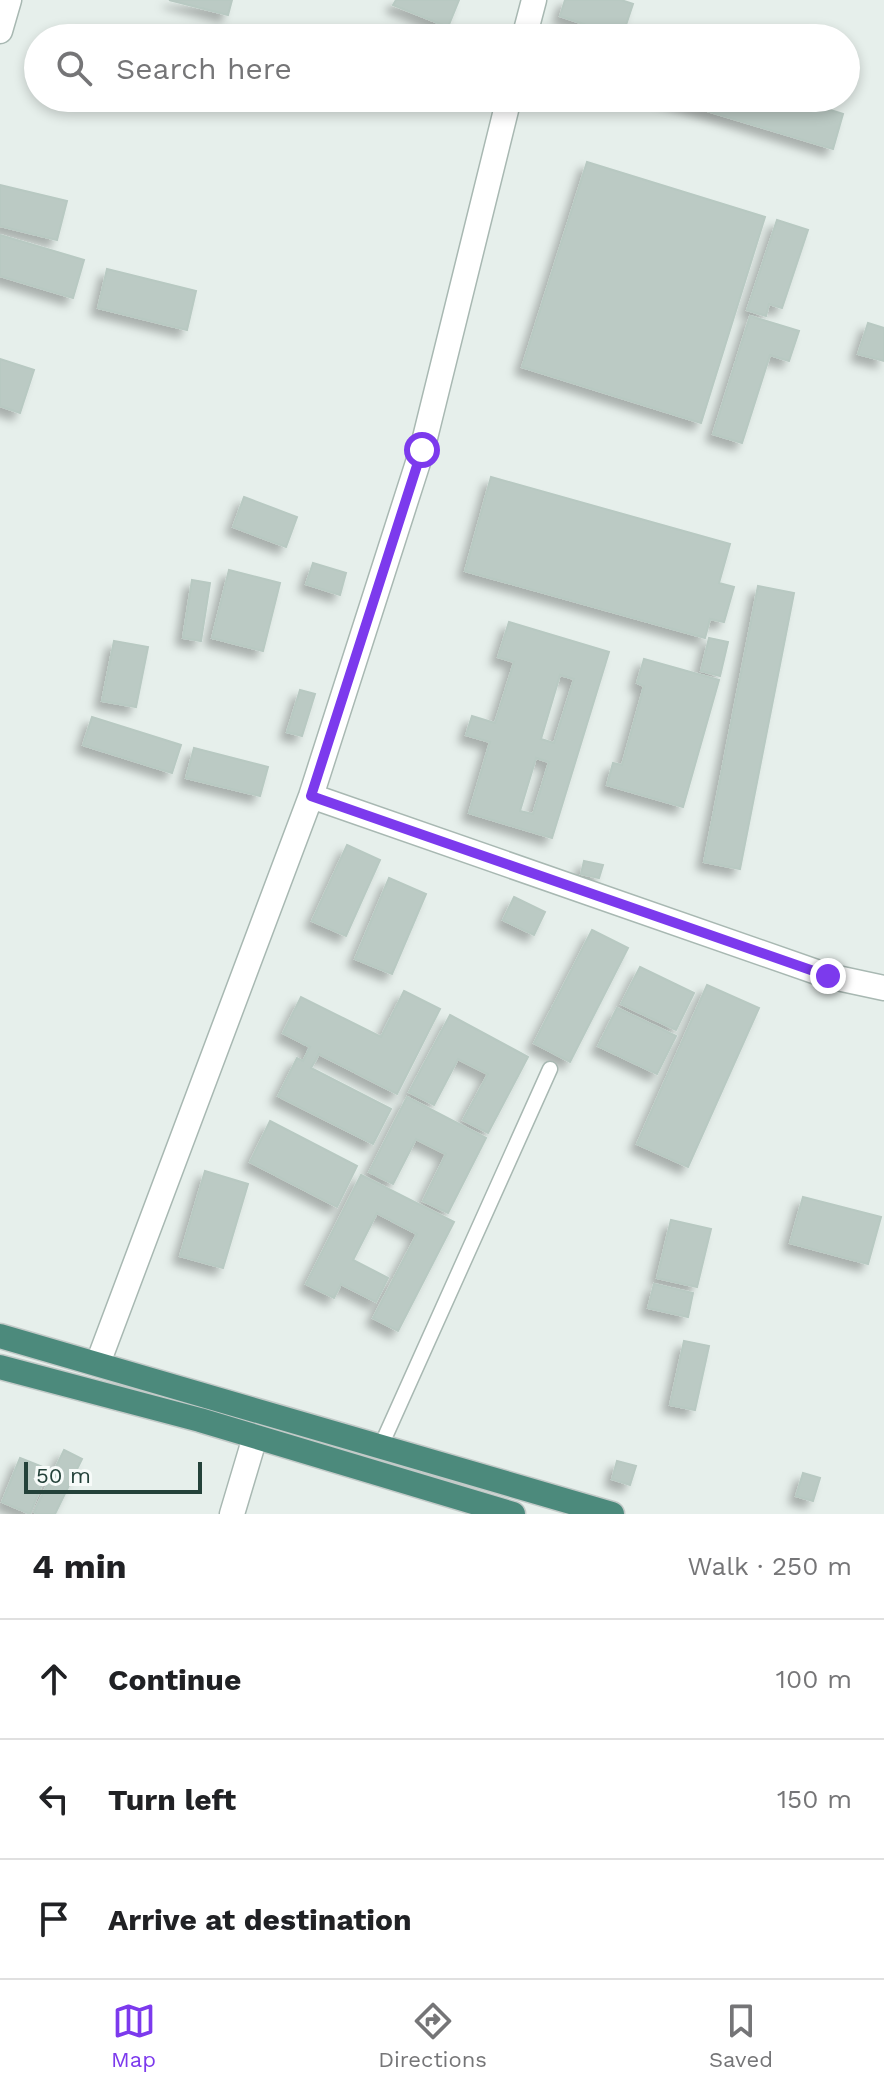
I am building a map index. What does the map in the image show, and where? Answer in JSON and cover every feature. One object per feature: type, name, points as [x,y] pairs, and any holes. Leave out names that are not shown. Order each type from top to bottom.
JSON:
[{"type":"highway","points":[[0,1336],[612,1514]]},
{"type":"highway","points":[[0,1367],[255,1437],[508,1513]]},
{"type":"street","points":[[0,31],[9,0]]},
{"type":"street","points":[[528,24],[534,0]]},
{"type":"street","points":[[98,1363],[311,796],[422,450],[506,112]]},
{"type":"street","points":[[311,796],[828,976],[884,988]]},
{"type":"street","points":[[232,1514],[255,1437]]},
{"type":"lane","points":[[380,1448],[550,1069]]},
{"type":"building","points":[[169,0],[232,0],[228,15]]},
{"type":"building","points":[[396,0],[459,0],[449,24],[440,24],[393,5]]},
{"type":"building","points":[[565,0],[621,0],[633,4],[626,24],[584,24],[560,16]]},
{"type":"building","points":[[710,112],[837,112],[843,114],[833,149]]},
{"type":"building","points":[[587,162],[765,217],[701,423],[522,367]]},
{"type":"building","points":[[0,185],[67,201],[57,240],[0,226]]},
{"type":"building","points":[[777,220],[808,230],[782,308],[769,304],[766,316],[747,310]]},
{"type":"building","points":[[0,235],[84,260],[73,298],[0,276]]},
{"type":"building","points":[[107,269],[196,291],[187,330],[98,308]]},
{"type":"building","points":[[750,316],[799,331],[789,361],[770,355],[742,443],[713,434]]},
{"type":"building","points":[[868,323],[884,328],[884,361],[858,354]]},
{"type":"building","points":[[0,359],[34,370],[20,413],[0,406]]},
{"type":"building","points":[[491,477],[730,544],[719,583],[734,587],[724,622],[710,619],[705,638],[465,571]]},
{"type":"building","points":[[244,497],[297,517],[286,547],[233,527]]},
{"type":"building","points":[[313,563],[346,573],[340,595],[306,584]]},
{"type":"building","points":[[229,570],[280,583],[263,651],[212,638]]},
{"type":"building","points":[[192,580],[210,583],[201,641],[183,638]]},
{"type":"building","points":[[758,586],[794,593],[740,869],[704,862]]},
{"type":"building","points":[[509,622],[609,652],[552,838],[469,813],[490,742],[466,735],[472,716],[495,723],[514,662],[498,657]],"holes":[[[560,675],[574,679],[554,743],[541,739]],[[536,758],[549,762],[533,814],[520,811]]]},
{"type":"building","points":[[709,638],[728,642],[720,676],[701,671]]},
{"type":"building","points":[[114,641],[148,647],[136,707],[102,701]]},
{"type":"building","points":[[644,659],[719,680],[683,807],[607,785],[613,763],[622,765],[644,686],[637,683]]},
{"type":"building","points":[[300,690],[315,694],[302,736],[287,732]]},
{"type":"building","points":[[92,717],[181,745],[172,773],[83,745]]},
{"type":"building","points":[[194,748],[268,767],[260,796],[186,778]]},
{"type":"building","points":[[347,845],[380,860],[346,936],[312,921]]},
{"type":"building","points":[[584,861],[603,865],[599,878],[581,874]]},
{"type":"building","points":[[389,878],[426,894],[392,974],[355,959]]},
{"type":"building","points":[[514,897],[545,912],[534,935],[503,920]]},
{"type":"building","points":[[592,930],[628,948],[570,1062],[534,1043]]},
{"type":"building","points":[[640,967],[694,993],[676,1030],[621,1004]]},
{"type":"building","points":[[707,985],[759,1008],[688,1167],[637,1144]]},
{"type":"building","points":[[404,991],[440,1009],[397,1094],[319,1054],[311,1068],[391,1109],[373,1144],[278,1096],[297,1058],[303,1061],[310,1047],[283,1033],[301,997],[381,1037]]},
{"type":"building","points":[[617,1008],[676,1036],[657,1074],[598,1046]]},
{"type":"building","points":[[450,1015],[528,1057],[488,1133],[463,1120],[488,1074],[458,1059],[434,1105],[409,1092]]},
{"type":"building","points":[[407,1097],[486,1138],[448,1213],[423,1201],[446,1154],[416,1139],[393,1184],[369,1172]]},
{"type":"building","points":[[270,1121],[357,1166],[337,1207],[250,1162]]},
{"type":"building","points":[[205,1171],[248,1184],[223,1268],[180,1256]]},
{"type":"building","points":[[361,1175],[454,1222],[398,1331],[373,1318],[417,1234],[377,1213],[353,1260],[388,1278],[376,1302],[341,1284],[334,1298],[306,1284]]},
{"type":"building","points":[[803,1197],[881,1217],[868,1264],[790,1243]]},
{"type":"building","points":[[671,1220],[711,1229],[697,1287],[657,1278]]},
{"type":"building","points":[[654,1284],[693,1293],[688,1317],[648,1308]]},
{"type":"building","points":[[684,1341],[709,1346],[695,1410],[670,1405]]},
{"type":"building","points":[[64,1450],[82,1459],[55,1514],[37,1514],[34,1512]]},
{"type":"building","points":[[20,1458],[48,1469],[30,1514],[2,1502]]},
{"type":"building","points":[[617,1461],[636,1466],[630,1485],[612,1479]]},
{"type":"building","points":[[803,1473],[820,1478],[813,1501],[796,1496]]},
{"type":"route","points":[[422,450],[311,796],[828,976]]}]
